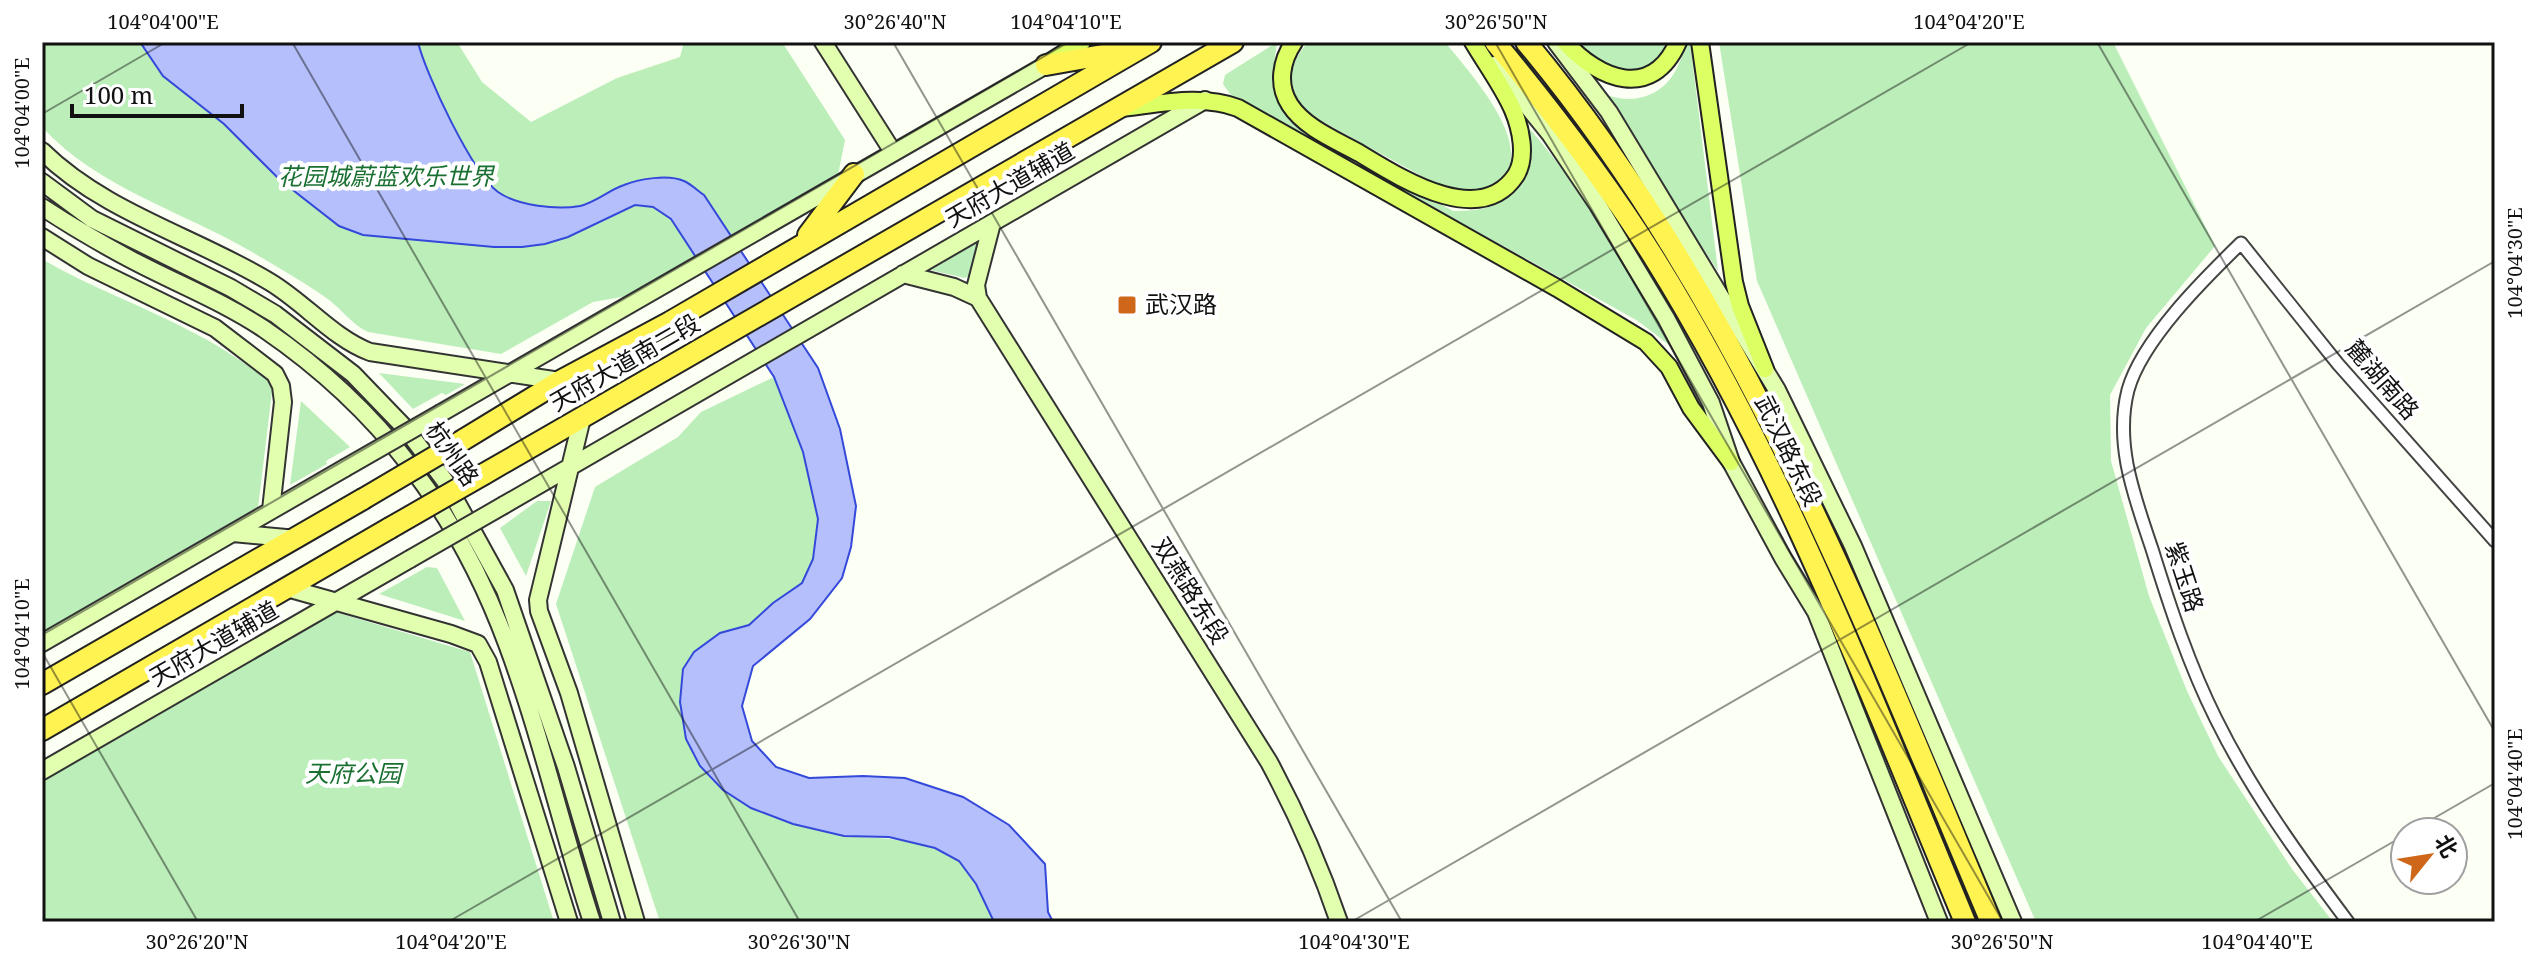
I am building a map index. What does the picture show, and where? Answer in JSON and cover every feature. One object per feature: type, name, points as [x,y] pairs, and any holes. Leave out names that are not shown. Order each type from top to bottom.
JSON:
[{"type":"highway","name":"天府大道南二段","points":[[42,730],[1233,42]]},
{"type":"highway","name":"武汉路东段","points":[[1495,42],[1538,95],[1652,255],[1753,436],[1814,563],[1965,922]]},
{"type":"highway","name":"武汉路东段","points":[[1526,42],[1608,146],[1654,216],[1774,427],[1856,601],[1991,922]]},
{"type":"highway","points":[[1046,65],[1146,45]]},
{"type":"highway","name":"天府大道南二段","points":[[42,684],[297,539],[560,381],[670,322],[1146,45]]},
{"type":"highway","points":[[801,244],[854,174]]},
{"type":"main road","points":[[823,42],[893,152]]},
{"type":"main road","points":[[42,643],[1082,42]]},
{"type":"main road","points":[[1294,42],[1282,69],[1282,88],[1297,114],[1312,127],[1396,175],[1439,194],[1479,199],[1508,186],[1518,170],[1522,155],[1513,110],[1474,42]]},
{"type":"main road","points":[[1474,42],[1550,134],[1598,205],[1666,318],[1711,403],[1731,462]]},
{"type":"main road","points":[[1556,42],[1609,112],[1765,369],[1805,445],[1853,546],[2013,922]]},
{"type":"main road","points":[[1565,42],[1596,70],[1618,78],[1636,80],[1662,66],[1671,57],[1678,42]]},
{"type":"main road","points":[[1700,42],[1734,282],[1740,306],[1765,369]]},
{"type":"main road","points":[[1119,108],[1205,100],[1230,105],[1269,124],[1557,288],[1646,342],[1669,367],[1691,408],[1731,462],[1816,612],[1939,922]]},
{"type":"main road","name":"天府大道辅道","points":[[42,771],[1205,100]]},
{"type":"main road","points":[[42,151],[86,186],[123,208],[201,244],[287,292],[356,347],[370,352],[560,381]]},
{"type":"main road","name":"杭州路","points":[[42,182],[92,219],[231,288],[275,314],[353,374],[415,442],[445,481],[505,590],[566,767],[612,922]]},
{"type":"main road","name":"杭州路","points":[[42,207],[93,239],[221,302],[263,329],[339,386],[393,443],[449,523],[487,596],[507,643],[592,922]]},
{"type":"main road","points":[[978,298],[976,285],[992,223]]},
{"type":"main road","points":[[42,237],[88,266],[215,328],[275,374],[281,386],[283,402],[271,510]]},
{"type":"main road","points":[[903,274],[954,287],[978,298]]},
{"type":"main road","name":"双燕路东段","points":[[978,298],[1269,762],[1299,817],[1339,922]]},
{"type":"main road","points":[[582,418],[538,600],[539,611],[569,693],[636,922]]},
{"type":"main road","points":[[233,533],[297,539]]},
{"type":"main road","points":[[287,588],[478,644],[488,662],[569,922]]},
{"type":"street","name":"麓湖南路","points":[[2241,243],[2338,364],[2495,541]]},
{"type":"street","name":"紫玉路","points":[[2241,243],[2209,273],[2139,363],[2123,412],[2127,470],[2174,620],[2217,720],[2283,833],[2348,922]]},
{"type":"green space","name":"花园城蔚蓝欢乐世界","points":[[42,42],[457,42],[482,82],[531,122],[617,78],[680,57],[684,42],[782,42],[845,140],[838,175],[633,295],[593,302],[501,354],[368,332],[325,297],[252,252],[115,183],[89,166],[42,127]]},
{"type":"green space","points":[[1277,42],[1274,91],[1290,121],[1453,211],[1491,206],[1514,191],[1525,165],[1530,129],[1589,207],[1673,348],[1638,321],[1230,94],[1223,84],[1225,75]]},
{"type":"green space","points":[[1308,42],[1445,42],[1496,110],[1511,150],[1509,167],[1498,182],[1486,189],[1467,192],[1445,189],[1305,112],[1295,93],[1292,76],[1296,59]]},
{"type":"green space","points":[[1577,42],[1667,42],[1656,61],[1631,73],[1611,70],[1597,63]]},
{"type":"green space","points":[[1684,42],[1690,42],[1718,271],[1598,91],[1609,96],[1633,99],[1654,93],[1678,66]]},
{"type":"green space","points":[[1719,42],[2113,42],[2215,246],[2146,328],[2110,395],[2111,461],[2149,596],[2187,691],[2218,756],[2292,869],[2333,922],[2036,922],[1757,281]]},
{"type":"green space","points":[[982,240],[973,274],[965,278],[930,270]]},
{"type":"green space","points":[[42,259],[204,338],[273,383],[258,508],[42,633]]},
{"type":"green space","points":[[379,373],[465,384],[413,409]]},
{"type":"green space","points":[[774,377],[803,452],[818,519],[813,559],[802,583],[749,625],[720,633],[686,739],[706,772],[716,784],[730,793],[840,834],[908,841],[949,855],[971,877],[994,922],[660,922],[556,604],[595,487],[678,437],[701,412]]},
{"type":"green space","points":[[301,401],[350,447],[290,485]]},
{"type":"green space","points":[[537,501],[551,501],[526,576],[500,528]]},
{"type":"green space","points":[[427,567],[437,568],[465,621],[379,594]]},
{"type":"green space","name":"天府公园","points":[[335,612],[470,652],[554,922],[42,922],[42,782]]},
{"type":"water","points":[[140,42],[418,42],[440,98],[464,145],[488,182],[506,197],[538,206],[580,206],[618,187],[645,179],[662,178],[684,181],[704,195],[818,368],[840,429],[856,506],[851,547],[842,578],[810,619],[753,666],[742,706],[752,741],[776,767],[809,778],[905,778],[963,797],[1009,825],[1045,864],[1048,912],[1053,922],[994,922],[976,884],[959,861],[935,848],[889,837],[844,836],[793,824],[751,808],[723,790],[700,766],[686,739],[680,702],[683,669],[694,652],[720,633],[749,625],[802,583],[813,559],[818,519],[803,452],[774,377],[671,219],[653,207],[635,205],[568,237],[522,247],[363,235],[339,226],[280,180],[224,124],[163,76]]},
{"type":"place","name":"武汉路","points":[[1127,305]]}]
